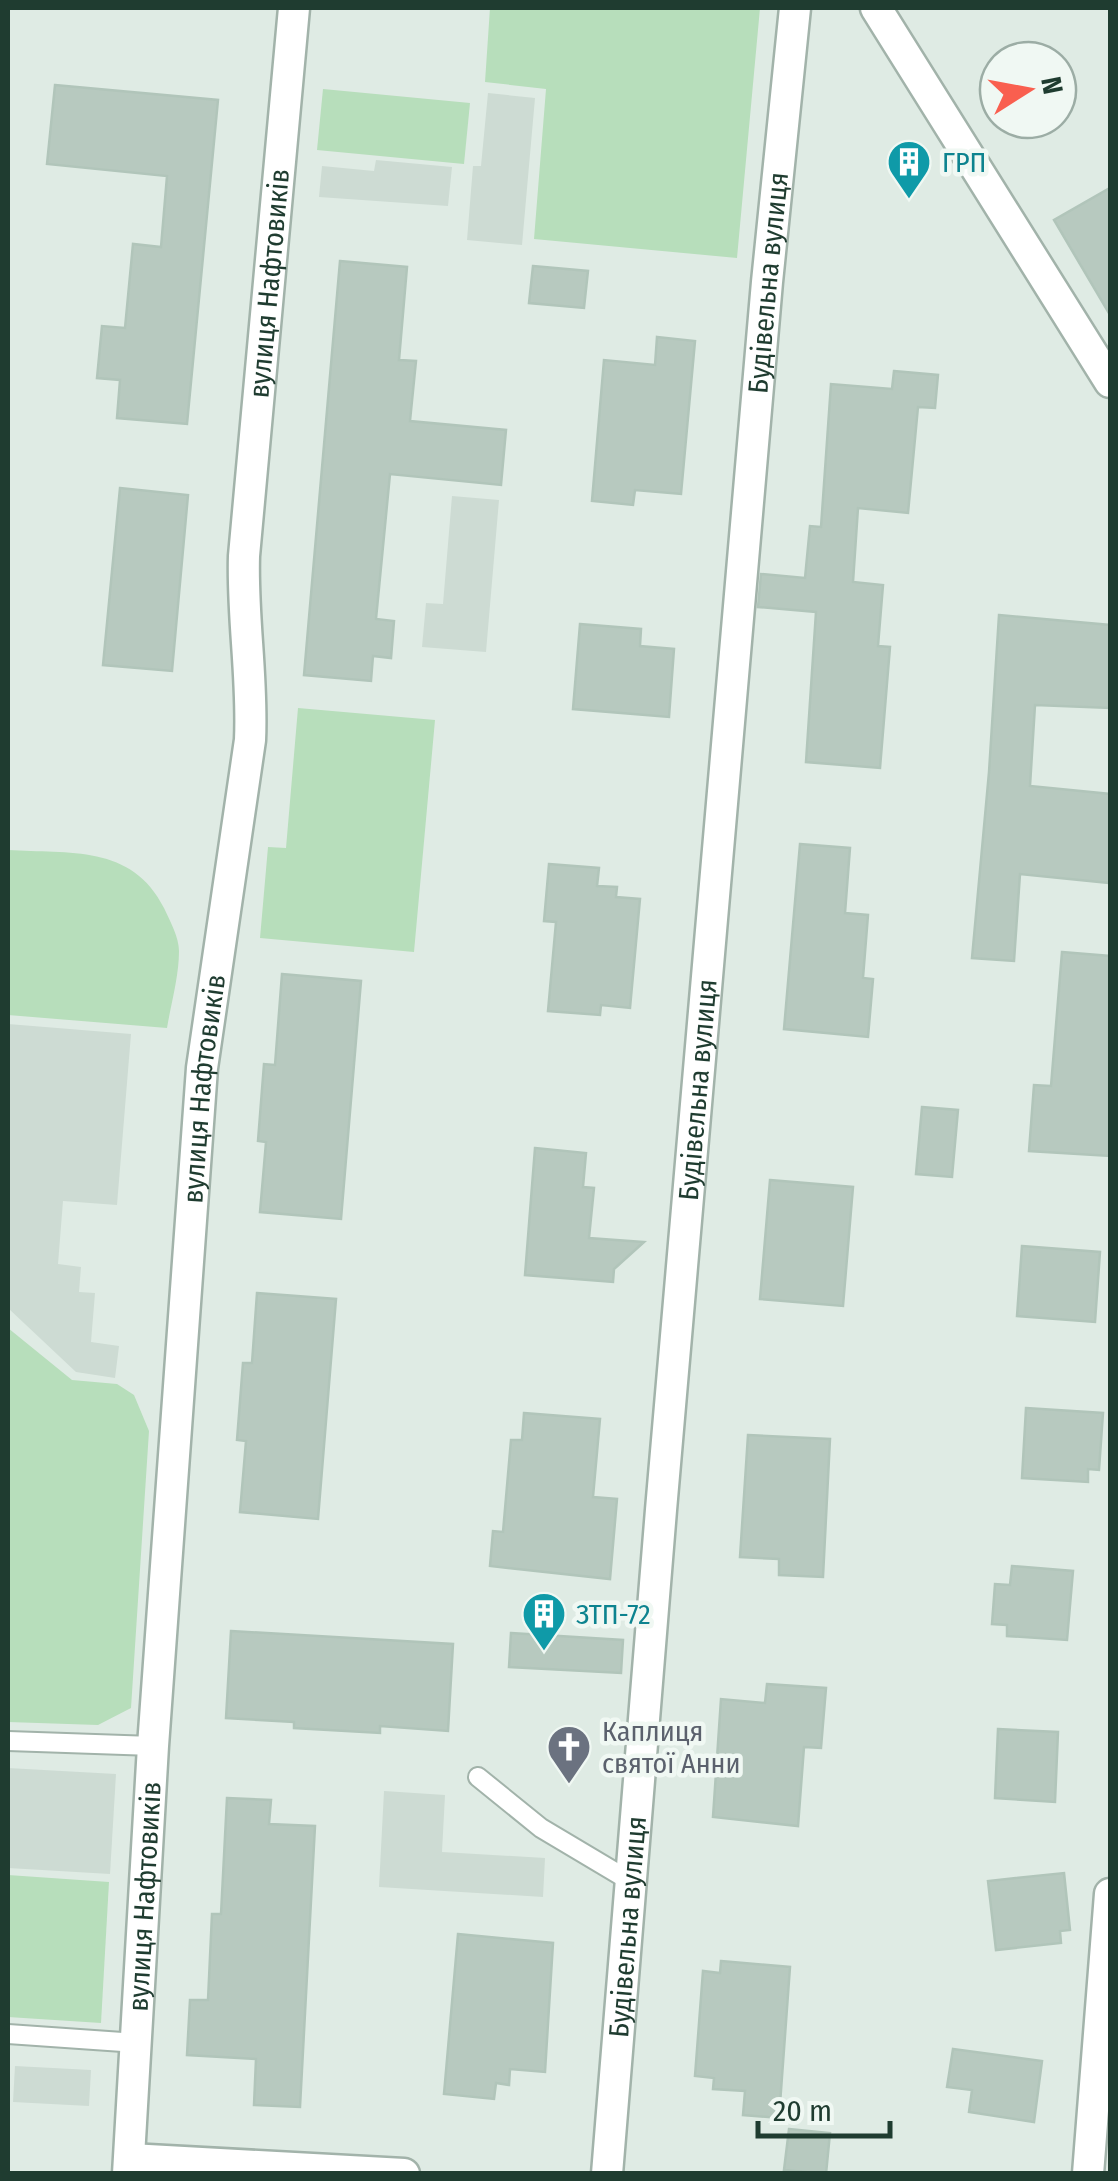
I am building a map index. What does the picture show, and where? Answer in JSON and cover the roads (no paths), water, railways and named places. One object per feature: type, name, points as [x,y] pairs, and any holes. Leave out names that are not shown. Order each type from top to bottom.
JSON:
[{"type":"street","name":"вулиця Нафтовиків","points":[[129,2166],[202,1068],[250,740],[244,556],[294,8]]},
{"type":"street","name":"Будівельна вулиця","points":[[607,2174],[759,381],[795,8]]},
{"type":"street","points":[[876,8],[1110,382]]},
{"type":"street","points":[[1088,2174],[1110,1894]]},
{"type":"street","points":[[129,2166],[404,2174]]},
{"type":"lane","points":[[8,1740],[154,1746]]},
{"type":"lane","points":[[478,1777],[541,1828],[630,1881]]},
{"type":"lane","points":[[8,2034],[137,2043]]},
{"type":"place","name":"ГРП","points":[[909,200]]},
{"type":"place","name":"ЗТП-72","points":[[544,1652]]},
{"type":"place","name":"Каплиця святої Анни","points":[[569,1785]]}]
